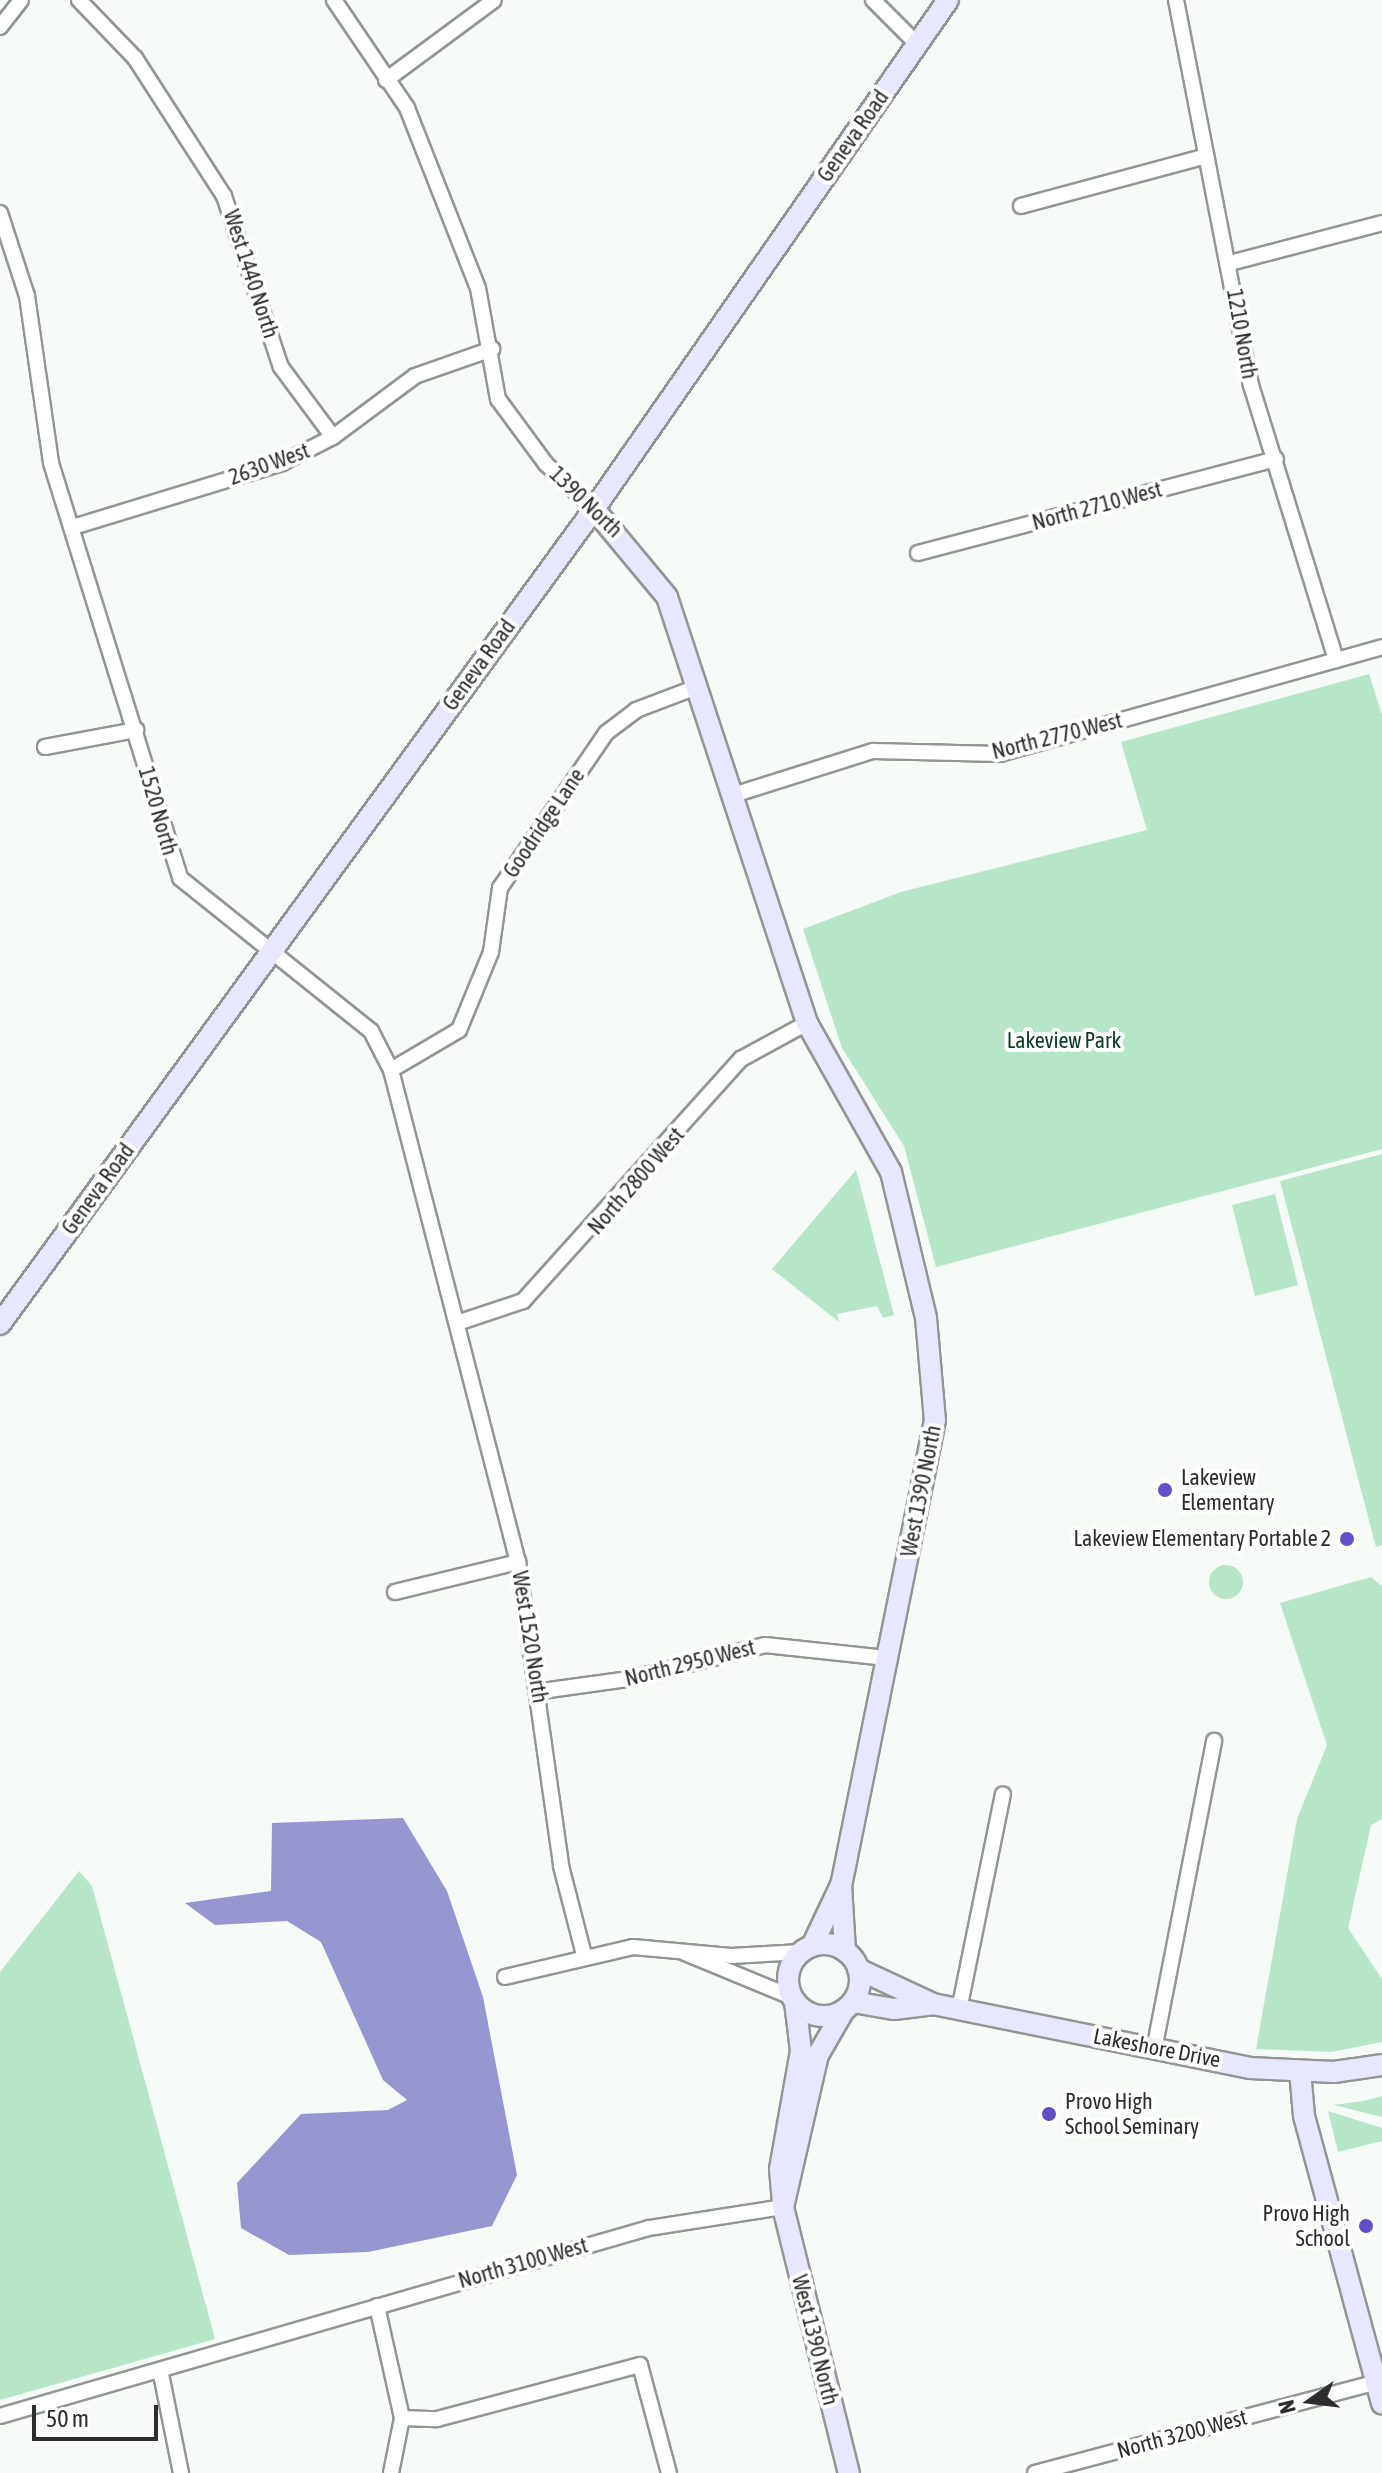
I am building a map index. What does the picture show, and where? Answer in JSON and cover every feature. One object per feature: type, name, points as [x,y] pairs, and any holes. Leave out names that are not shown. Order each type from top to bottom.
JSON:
[{"type":"street","points":[[0,27],[21,0]]},
{"type":"street","name":"West 1440 North","points":[[79,0],[135,58],[224,196],[281,367],[333,437]]},
{"type":"street","name":"1390 North","points":[[334,0],[407,108],[445,201],[492,349],[498,399],[546,464],[594,509],[667,597],[807,1023]]},
{"type":"street","points":[[386,80],[494,0]]},
{"type":"street","points":[[873,0],[917,44]]},
{"type":"street","name":"Geneva Road","points":[[0,1324],[594,509],[948,0]]},
{"type":"street","name":"1210 North","points":[[1176,0],[1230,263],[1251,385],[1336,660]]},
{"type":"street","points":[[1021,206],[1206,156]]},
{"type":"street","name":"1520 North","points":[[0,213],[16,247],[51,463],[180,878],[273,949],[371,1031],[391,1070],[457,1323]]},
{"type":"street","points":[[1230,263],[1382,223]]},
{"type":"street","name":"2630 West","points":[[73,527],[282,463],[333,437],[415,376],[492,349]]},
{"type":"street","name":"North 2710 West","points":[[918,553],[1276,459]]},
{"type":"street","name":"North 2770 West","points":[[730,796],[873,751],[1000,754],[1382,647]]},
{"type":"street","name":"Goodridge Lane","points":[[391,1070],[459,1030],[491,952],[500,888],[606,733],[636,710],[697,687]]},
{"type":"street","points":[[45,747],[136,730]]},
{"type":"street","name":"North 2800 West","points":[[457,1323],[523,1301],[741,1059],[807,1023]]},
{"type":"street","name":"West 1390 North","points":[[807,1023],[891,1172],[934,1370],[935,1420],[841,1885],[845,1951]]},
{"type":"street","name":"West 1520 North","points":[[457,1323],[518,1562],[542,1691],[547,1780],[584,1955]]},
{"type":"street","points":[[395,1592],[518,1562]]},
{"type":"street","name":"North 2950 West","points":[[542,1691],[629,1679],[765,1645],[886,1658]]},
{"type":"street","points":[[1155,2045],[1214,1741]]},
{"type":"street","points":[[959,2010],[1003,1794]]},
{"type":"street","name":"West 1390 North","points":[[806,1949],[841,1885]]},
{"type":"street","points":[[505,1977],[584,1955],[633,1947],[685,1953],[806,1949],[845,1951],[858,1969],[848,2006],[818,2055],[797,2172],[783,2207]]},
{"type":"street","points":[[794,2000],[788,1973],[806,1949]]},
{"type":"street","points":[[685,1953],[752,1974],[821,2017],[848,2006]]},
{"type":"street","name":"Lakeshore Drive","points":[[858,1969],[933,2004],[959,2010],[1300,2071],[1382,2065]]},
{"type":"street","name":"West 1390 North","points":[[794,2000],[801,2051],[780,2169],[783,2207],[849,2473]]},
{"type":"street","name":"Lakeshore Drive","points":[[848,2006],[894,2009],[933,2004]]},
{"type":"street","points":[[1300,2071],[1304,2116],[1382,2404]]},
{"type":"street","name":"North 3100 West","points":[[0,2416],[161,2374],[267,2338],[649,2228],[783,2207]]},
{"type":"street","points":[[377,2306],[402,2418],[391,2473]]},
{"type":"street","points":[[402,2418],[437,2419],[640,2365],[669,2473]]},
{"type":"street","points":[[161,2374],[181,2473]]},
{"type":"street","name":"North 3200 West","points":[[1035,2473],[1376,2382]]},
{"type":"green space","name":"Lakeview Park","points":[[1369,674],[1382,715],[1382,1149],[936,1267],[904,1146],[842,1048],[803,929],[901,892],[1147,830],[1121,742]]},
{"type":"green space","points":[[1382,1154],[1382,1545],[1376,1547],[1280,1181]]},
{"type":"green space","points":[[856,1170],[894,1315],[883,1318],[877,1306],[837,1314],[839,1322],[772,1269]]},
{"type":"green space","points":[[1275,1194],[1298,1285],[1255,1296],[1232,1205]]},
{"type":"green space","points":[[1226,1565],[1238,1570],[1243,1582],[1238,1594],[1226,1599],[1214,1594],[1209,1582],[1214,1570]]},
{"type":"green space","points":[[1371,1577],[1382,1586],[1382,1819],[1371,1825],[1348,1928],[1382,1979],[1382,2042],[1331,2052],[1256,2049],[1297,1819],[1327,1745],[1280,1603]]},
{"type":"green space","points":[[79,1871],[92,1886],[215,2339],[0,2400],[0,1972]]},
{"type":"green space","points":[[1382,2096],[1382,2117],[1334,2105],[1363,2101]]},
{"type":"green space","points":[[1328,2111],[1382,2128],[1382,2141],[1338,2152]]},
{"type":"water","points":[[403,1818],[447,1891],[483,1997],[517,2175],[492,2226],[368,2252],[289,2255],[241,2228],[237,2183],[301,2114],[388,2110],[407,2100],[383,2080],[321,1942],[287,1921],[215,1925],[185,1903],[271,1891],[272,1823]]},
{"type":"place","name":"Lakeview Elementary","points":[[1165,1490]]},
{"type":"place","name":"Lakeview Elementary Portable 2","points":[[1347,1539]]},
{"type":"place","name":"Provo High School Seminary","points":[[1049,2114]]},
{"type":"place","name":"Provo High School","points":[[1366,2226]]}]
